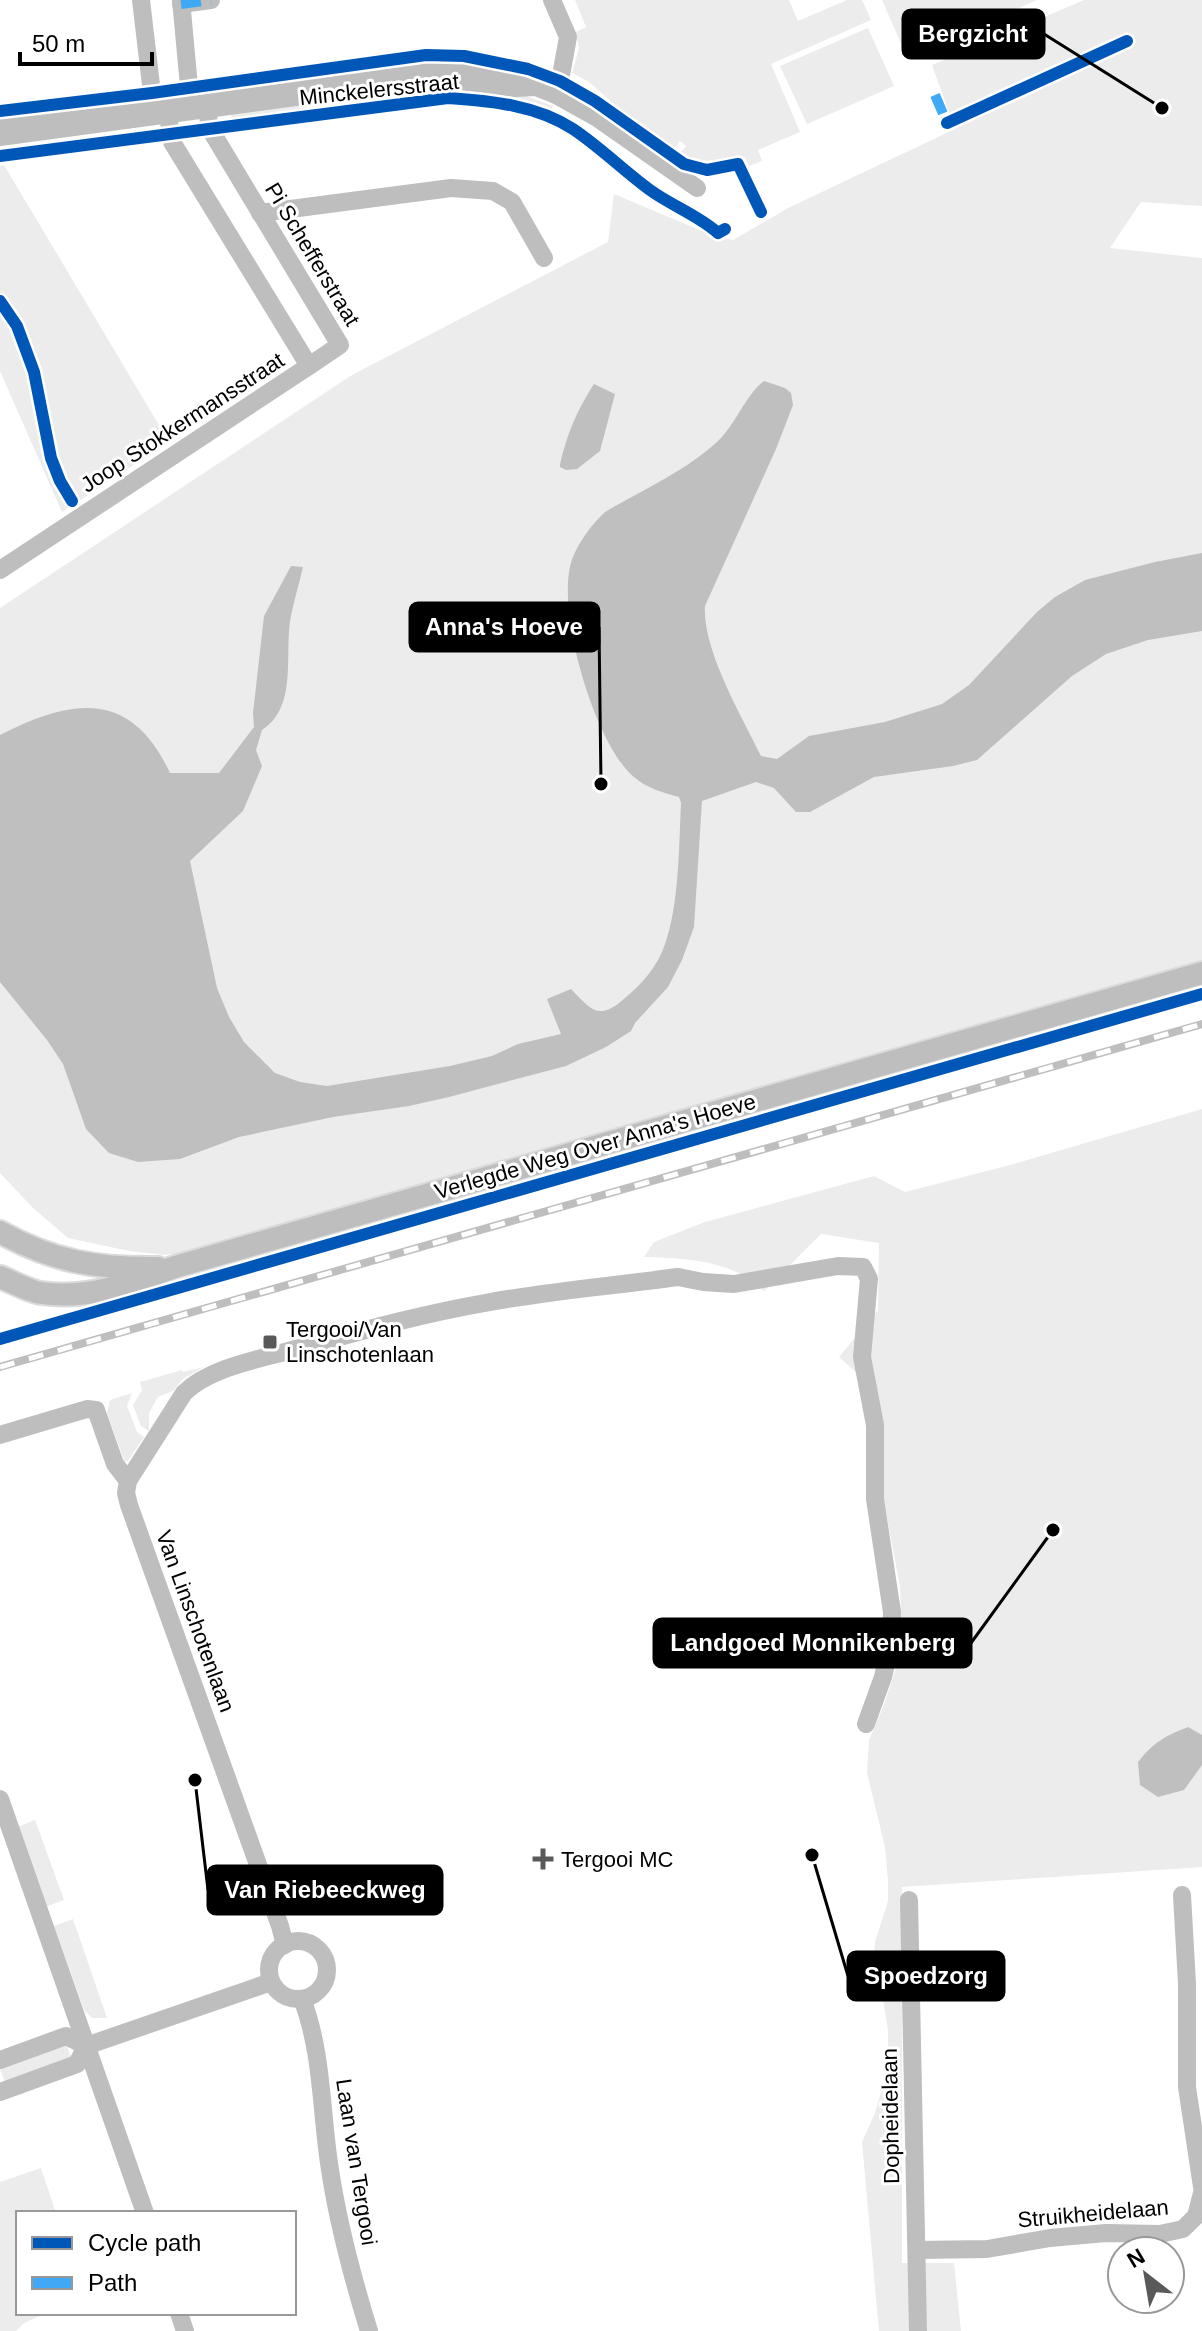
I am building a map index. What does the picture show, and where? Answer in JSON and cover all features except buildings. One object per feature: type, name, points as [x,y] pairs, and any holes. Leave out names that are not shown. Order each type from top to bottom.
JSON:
[{"type":"main road","name":"Verlegde Weg Over Anna's Hoeve","points":[[0,1277],[39,1293],[86,1294],[124,1286],[175,1267],[1202,973]]},
{"type":"main road","name":"Verlegde Weg Over Anna's Hoeve","points":[[0,1232],[52,1255],[87,1265],[125,1269],[175,1267]]},
{"type":"main road","points":[[0,1277],[15,1273],[25,1264],[23,1244]]},
{"type":"street","points":[[141,0],[153,102],[168,115],[172,142],[309,366]]},
{"type":"street","points":[[207,109],[190,97],[181,2],[211,0]]},
{"type":"street","points":[[552,0],[568,37],[560,81],[554,94]]},
{"type":"street","name":"Minckelersstraat","points":[[0,122],[400,68],[447,65],[488,68],[519,75],[597,118],[697,188]]},
{"type":"street","name":"Minckelersstraat","points":[[0,137],[406,82],[453,80],[515,88],[536,87]]},
{"type":"street","name":"Pi Schefferstraat","points":[[207,109],[210,129],[340,345],[309,366]]},
{"type":"street","points":[[260,213],[451,188],[493,191],[512,202],[544,258]]},
{"type":"street","name":"Joop Stokkermansstraat","points":[[0,570],[309,366]]},
{"type":"street","points":[[128,1481],[184,1393],[210,1374],[403,1320],[486,1302],[678,1277],[734,1284],[838,1266],[863,1267],[869,1279],[862,1357],[875,1425],[875,1499],[892,1612],[891,1642],[883,1677],[866,1724]]},
{"type":"street","name":"Van Linschotenlaan","points":[[0,1435],[87,1409],[96,1410],[115,1464],[128,1481],[126,1493],[129,1505],[285,1945]]},
{"type":"street","points":[[0,1799],[144,2211]]},
{"type":"street","points":[[1182,1895],[1187,1984],[1187,2087],[1202,2187]]},
{"type":"street","name":"Dopheidelaan","points":[[909,1900],[918,2331]]},
{"type":"street","points":[[299,1941],[306,1943],[318,1950],[325,1961],[327,1972],[323,1984],[312,1996],[302,1999],[284,1995],[271,1982],[271,1960],[285,1945],[299,1941]]},
{"type":"street","points":[[0,2092],[77,2064],[86,2046],[271,1982]]},
{"type":"street","name":"Laan van Tergooi","points":[[302,1999],[309,2016],[317,2064],[336,2209],[369,2331]]},
{"type":"street","points":[[0,2060],[66,2036],[86,2046]]},
{"type":"street","name":"Struikheidelaan","points":[[917,2250],[987,2249],[1050,2238],[1106,2233],[1160,2234],[1183,2229],[1196,2216],[1202,2193]]},
{"type":"shaded area","points":[[575,0],[789,0],[798,21],[847,0],[862,0],[871,20],[771,64],[800,132],[758,150],[762,161],[749,166],[745,158],[739,155],[710,161],[688,157],[681,152],[686,146],[680,141],[675,148],[615,105],[589,82],[572,73],[579,48],[576,32],[586,27]]},
{"type":"shaded area","points":[[882,0],[1037,0],[907,57]]},
{"type":"shaded area","points":[[1084,0],[1202,0],[1202,206],[1141,202],[1110,248],[1202,258],[1202,961],[190,1252],[164,1255],[129,1251],[68,1238],[32,1207],[0,1173],[0,608],[352,375],[608,242],[614,194],[709,234],[733,240],[788,208],[955,129],[932,65]]},
{"type":"shaded area","points":[[868,28],[894,86],[807,124],[780,66]]},
{"type":"shaded area","points":[[438,84],[515,92],[553,106],[550,114],[483,98],[450,96],[414,99],[411,88]]},
{"type":"shaded area","points":[[392,88],[405,88],[408,99],[232,123],[231,111],[319,99],[320,107],[393,96]]},
{"type":"shaded area","points":[[4,165],[169,442],[62,512],[0,371],[0,166]]},
{"type":"shaded area","points":[[764,381],[785,388],[791,393],[793,405],[705,606],[716,662],[761,756],[777,759],[809,736],[885,722],[942,704],[969,685],[1037,612],[1055,597],[1085,580],[1202,553],[1202,631],[1148,640],[1106,654],[1072,676],[977,760],[874,777],[810,812],[796,812],[774,788],[756,782],[702,801],[694,927],[682,960],[668,987],[631,1031],[606,1047],[566,1066],[449,1097],[239,1137],[180,1159],[138,1162],[109,1153],[86,1129],[63,1064],[0,982],[0,735],[51,714],[97,709],[118,714],[137,726],[154,746],[170,773],[219,773],[254,727],[264,616],[291,566],[303,567],[290,621],[285,695],[273,720],[262,730],[256,750],[262,766],[243,811],[190,861],[217,988],[229,1017],[244,1042],[275,1073],[300,1082],[327,1086],[450,1066],[561,1034],[547,999],[571,989],[590,1008],[609,1009],[637,987],[658,960],[673,912],[681,803],[679,797],[661,792],[634,777],[619,760],[605,736],[581,673],[573,639],[568,579],[573,557],[579,544],[605,512],[678,471],[718,441]]},
{"type":"shaded area","points":[[594,384],[615,394],[600,451],[577,469],[566,470],[560,464],[566,442]]},
{"type":"shaded area","points":[[1202,1109],[1202,1867],[902,1887],[902,2263],[954,2263],[961,2331],[879,2331],[862,2142],[875,2113],[888,2057],[883,1999],[873,1967],[875,1942],[888,1901],[888,1880],[885,1847],[867,1773],[869,1740],[900,1655],[900,1587],[882,1491],[870,1385],[839,1357],[878,1310],[879,1243],[821,1234],[764,1291],[744,1276],[720,1266],[682,1259],[644,1257],[654,1242],[705,1222],[874,1176],[905,1192]]},
{"type":"shaded area","points":[[204,1367],[183,1379],[173,1391],[158,1397],[149,1413],[149,1431],[141,1426],[133,1405],[142,1390],[140,1382]]},
{"type":"shaded area","points":[[132,1393],[127,1406],[137,1432],[144,1437],[127,1462],[107,1413],[110,1400]]},
{"type":"shaded area","points":[[1188,1727],[1202,1735],[1202,1765],[1184,1790],[1158,1797],[1140,1785],[1138,1762],[1160,1740]]},
{"type":"shaded area","points":[[35,1820],[64,1900],[45,1907],[17,1827]]},
{"type":"shaded area","points":[[73,1919],[107,2018],[92,2018],[84,2010],[54,1926]]},
{"type":"shaded area","points":[[66,2044],[71,2057],[5,2082],[0,2069]]},
{"type":"shaded area","points":[[41,2168],[55,2211],[16,2211],[16,2315],[42,2315],[24,2323],[16,2331],[0,2331],[0,2182]]},
{"type":"railway","points":[[0,1367],[1202,1024]]},
{"type":"marked path","points":[[181,4],[211,0]]},
{"type":"marked path","points":[[935,95],[947,123]]},
{"type":"cycle path","points":[[947,123],[1127,41]]},
{"type":"cycle path","points":[[0,111],[426,55],[464,56],[528,69],[560,81],[595,101],[684,164],[707,170],[738,164],[761,212]]},
{"type":"cycle path","points":[[0,156],[448,98],[480,101],[529,109],[559,121],[583,136],[658,196],[718,233],[725,229]]},
{"type":"cycle path","points":[[0,301],[17,326],[34,372],[51,458],[72,501]]},
{"type":"cycle path","points":[[0,1339],[1202,994]]},
{"type":"place","name":"Bergzicht","points":[[1162,108]]},
{"type":"place","name":"Anna's Hoeve","points":[[601,784]]},
{"type":"place","name":"Tergooi/Van Linschotenlaan","points":[[270,1342]]},
{"type":"place","name":"Landgoed Monnikenberg","points":[[1053,1530]]},
{"type":"place","name":"Van Riebeeckweg","points":[[195,1780]]},
{"type":"place","name":"Spoedzorg","points":[[812,1855]]},
{"type":"place","name":"Tergooi MC","points":[[543,1859]]}]
